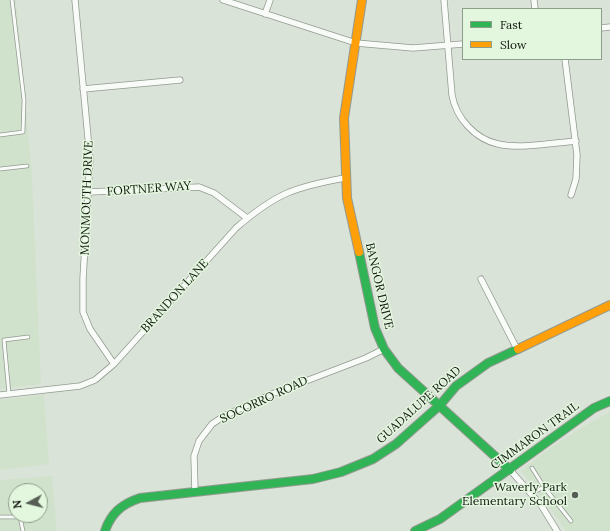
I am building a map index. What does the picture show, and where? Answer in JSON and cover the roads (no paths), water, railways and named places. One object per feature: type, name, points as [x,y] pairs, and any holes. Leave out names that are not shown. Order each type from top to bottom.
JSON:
[{"type":"street","name":"MONMOUTH DRIVE","points":[[75,0],[83,89],[89,135],[89,192],[83,279],[84,312],[90,330],[114,364]]},
{"type":"street","points":[[222,0],[356,43],[413,48],[462,44]]},
{"type":"street","points":[[265,14],[270,0]]},
{"type":"street","name":"BANGOR DRIVE","points":[[362,0],[344,118],[345,178],[347,198],[375,328],[384,349],[398,368],[510,470],[532,493],[558,531]]},
{"type":"street","points":[[444,0],[454,104],[461,119],[471,129],[497,144],[512,146],[576,141]]},
{"type":"street","points":[[565,60],[576,141],[577,167],[570,194]]},
{"type":"street","points":[[83,89],[180,80]]},
{"type":"street","name":"BRANDON LANE","points":[[0,395],[80,386],[95,380],[114,364],[236,228],[247,218],[265,204],[287,192],[315,183],[345,178]]},
{"type":"street","name":"FORTNER WAY","points":[[89,192],[199,187],[214,193],[247,218]]},
{"type":"street","points":[[480,279],[517,349]]},
{"type":"street","name":"GUADALUPE ROAD","points":[[105,531],[110,518],[123,504],[131,500],[195,491],[313,479],[340,472],[386,451],[440,405],[456,386],[488,363],[610,305]]},
{"type":"street","name":"SOCORRO ROAD","points":[[195,491],[194,456],[199,441],[212,424],[224,416],[272,394],[366,358],[384,349]]},
{"type":"street","name":"CIMMARON TRAIL","points":[[415,531],[440,519],[594,408],[610,401]]},
{"type":"lane","points":[[0,135],[23,132],[24,100],[12,0]]},
{"type":"lane","points":[[0,169],[27,166]]},
{"type":"lane","points":[[9,394],[4,340],[28,337]]},
{"type":"lane","points":[[532,468],[544,487],[571,521]]},
{"type":"lane","points":[[532,493],[544,487]]},
{"type":"lane","points":[[0,517],[20,517],[23,531]]},
{"type":"place","name":"Waverly Park Elementary School","points":[[575,495]]}]
